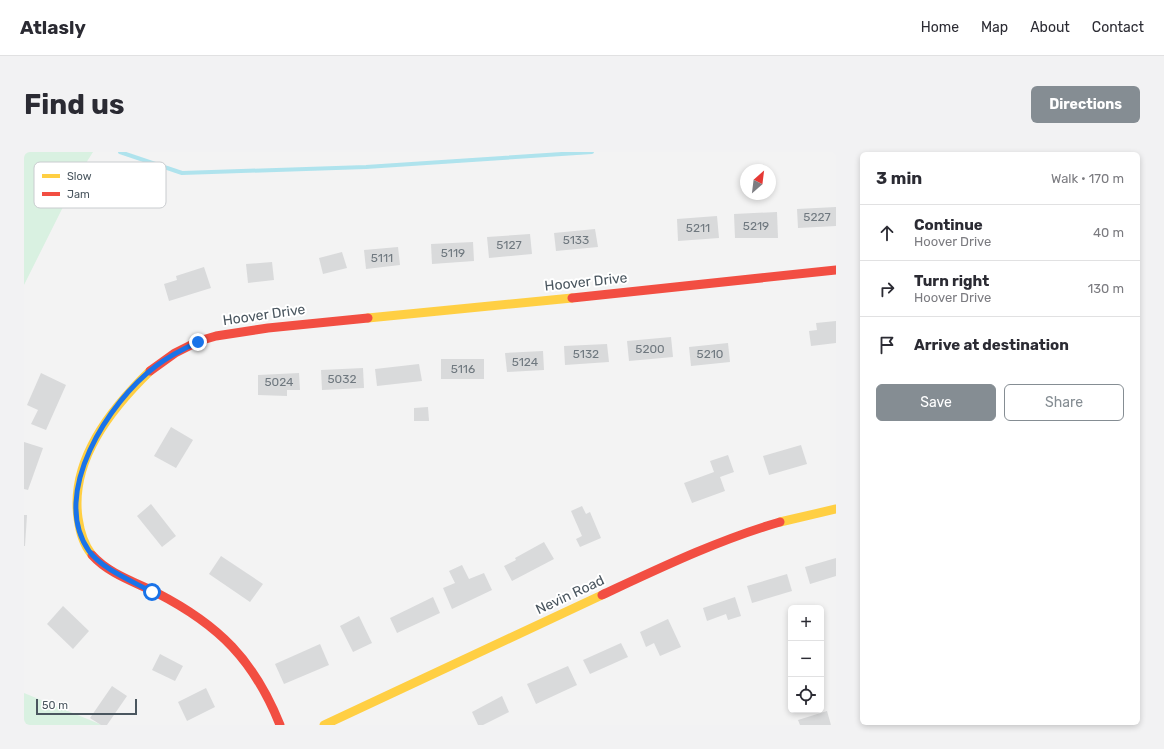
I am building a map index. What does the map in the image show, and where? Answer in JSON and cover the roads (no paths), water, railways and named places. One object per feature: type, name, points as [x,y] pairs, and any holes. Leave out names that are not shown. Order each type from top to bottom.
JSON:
[{"type":"street","name":"Hoover Drive","points":[[280,725],[254,672],[240,653],[223,637],[197,617],[100,562],[89,552],[79,528],[76,515],[77,484],[85,460],[99,432],[110,415],[131,390],[155,366],[168,357],[198,342],[230,333],[311,323],[836,270]]},
{"type":"street","name":"Nevin Road","points":[[324,725],[631,581],[720,542],[768,525],[836,509]]},
{"type":"waterway","points":[[120,152],[150,162]]},
{"type":"waterway","points":[[166,168],[182,173],[366,167],[592,152]]}]
